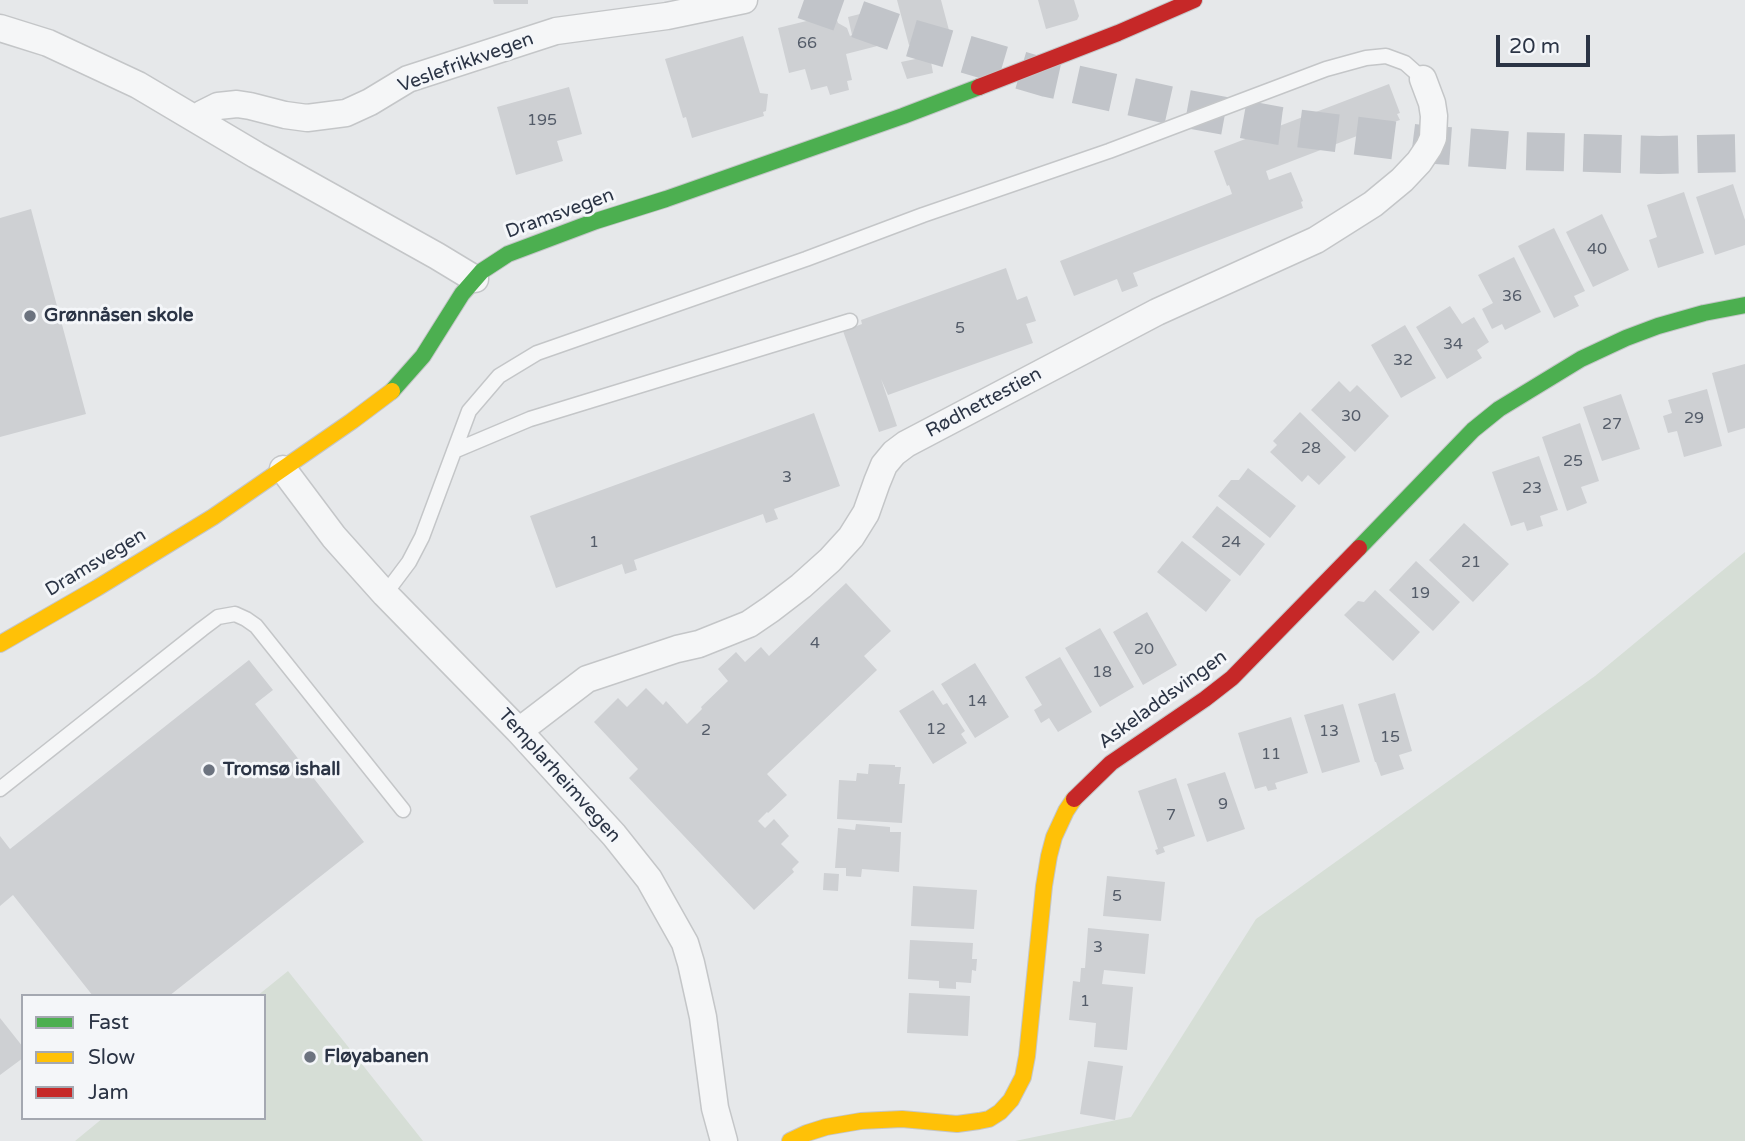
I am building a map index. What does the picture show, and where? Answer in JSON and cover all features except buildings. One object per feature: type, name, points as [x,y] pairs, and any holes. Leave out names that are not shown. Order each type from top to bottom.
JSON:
[{"type":"street","name":"Veslefrikkvegen","points":[[196,118],[218,106],[237,104],[307,118],[345,113],[370,102],[408,79],[556,31],[667,16],[744,0]]},
{"type":"street","name":"Dramsvegen","points":[[0,644],[213,517],[393,390],[423,356],[461,294],[482,271],[508,254],[903,116],[1118,33],[1195,0]]},
{"type":"street","points":[[0,28],[48,43],[138,85],[475,279]]},
{"type":"street","name":"Rødhettestien","points":[[519,730],[587,679],[699,644],[748,624],[771,609],[801,586],[851,537],[866,513],[884,465],[906,444],[1157,312],[1316,240],[1373,204],[1419,162],[1433,138],[1432,103],[1423,79]]},
{"type":"street","name":"Askeladdsvingen","points":[[790,1141],[826,1127],[861,1121],[891,1119],[957,1124],[989,1119],[1000,1112],[1019,1088],[1023,1077],[1049,856],[1066,811],[1083,789],[1111,763],[1232,678],[1444,459],[1499,409],[1581,359],[1626,338],[1658,326],[1745,304]]},
{"type":"street","name":"Templarheimvegen","points":[[283,469],[334,537],[385,594],[519,730],[614,835],[649,879],[685,943],[704,1017],[715,1108],[724,1141]]},
{"type":"lane","points":[[385,594],[409,562],[422,537],[469,411],[499,376],[537,353],[1109,151],[1335,66],[1386,55],[1405,63],[1423,79]]},
{"type":"lane","points":[[454,451],[530,419],[850,321]]},
{"type":"lane","points":[[0,789],[202,629],[219,617],[235,614],[256,626],[403,810]]},
{"type":"shaded area","points":[[1745,552],[1745,1141],[1015,1141],[1131,1117],[1256,919],[1595,676]]},
{"type":"shaded area","name":"Fløyabanen","points":[[288,971],[423,1141],[75,1141],[101,1120],[266,1120],[266,994],[259,994]]},
{"type":"tunnel","points":[[804,0],[911,38],[1047,78],[1187,109],[1280,126],[1422,144],[1517,151],[1659,155],[1745,153]]},
{"type":"traffic: fast","points":[[392,391],[423,356],[462,294],[482,271],[508,254],[979,87]]},
{"type":"traffic: fast","points":[[1359,548],[1473,430],[1499,409],[1581,359],[1626,338],[1704,313],[1745,305]]},
{"type":"traffic: slow","points":[[0,644],[213,517],[392,391]]},
{"type":"traffic: slow","points":[[790,1141],[826,1127],[861,1121],[902,1119],[957,1124],[979,1121],[989,1119],[1000,1112],[1011,1100],[1023,1077],[1027,1056],[1049,856],[1054,837],[1074,799]]},
{"type":"traffic: jam","points":[[979,87],[1194,0]]},
{"type":"traffic: jam","points":[[1074,799],[1111,763],[1232,678],[1359,548]]},
{"type":"place","name":"Grønnåsen skole","points":[[30,316]]},
{"type":"place","name":"Tromsø ishall","points":[[209,770]]},
{"type":"place","name":"Fløyabanen","points":[[310,1057]]}]
